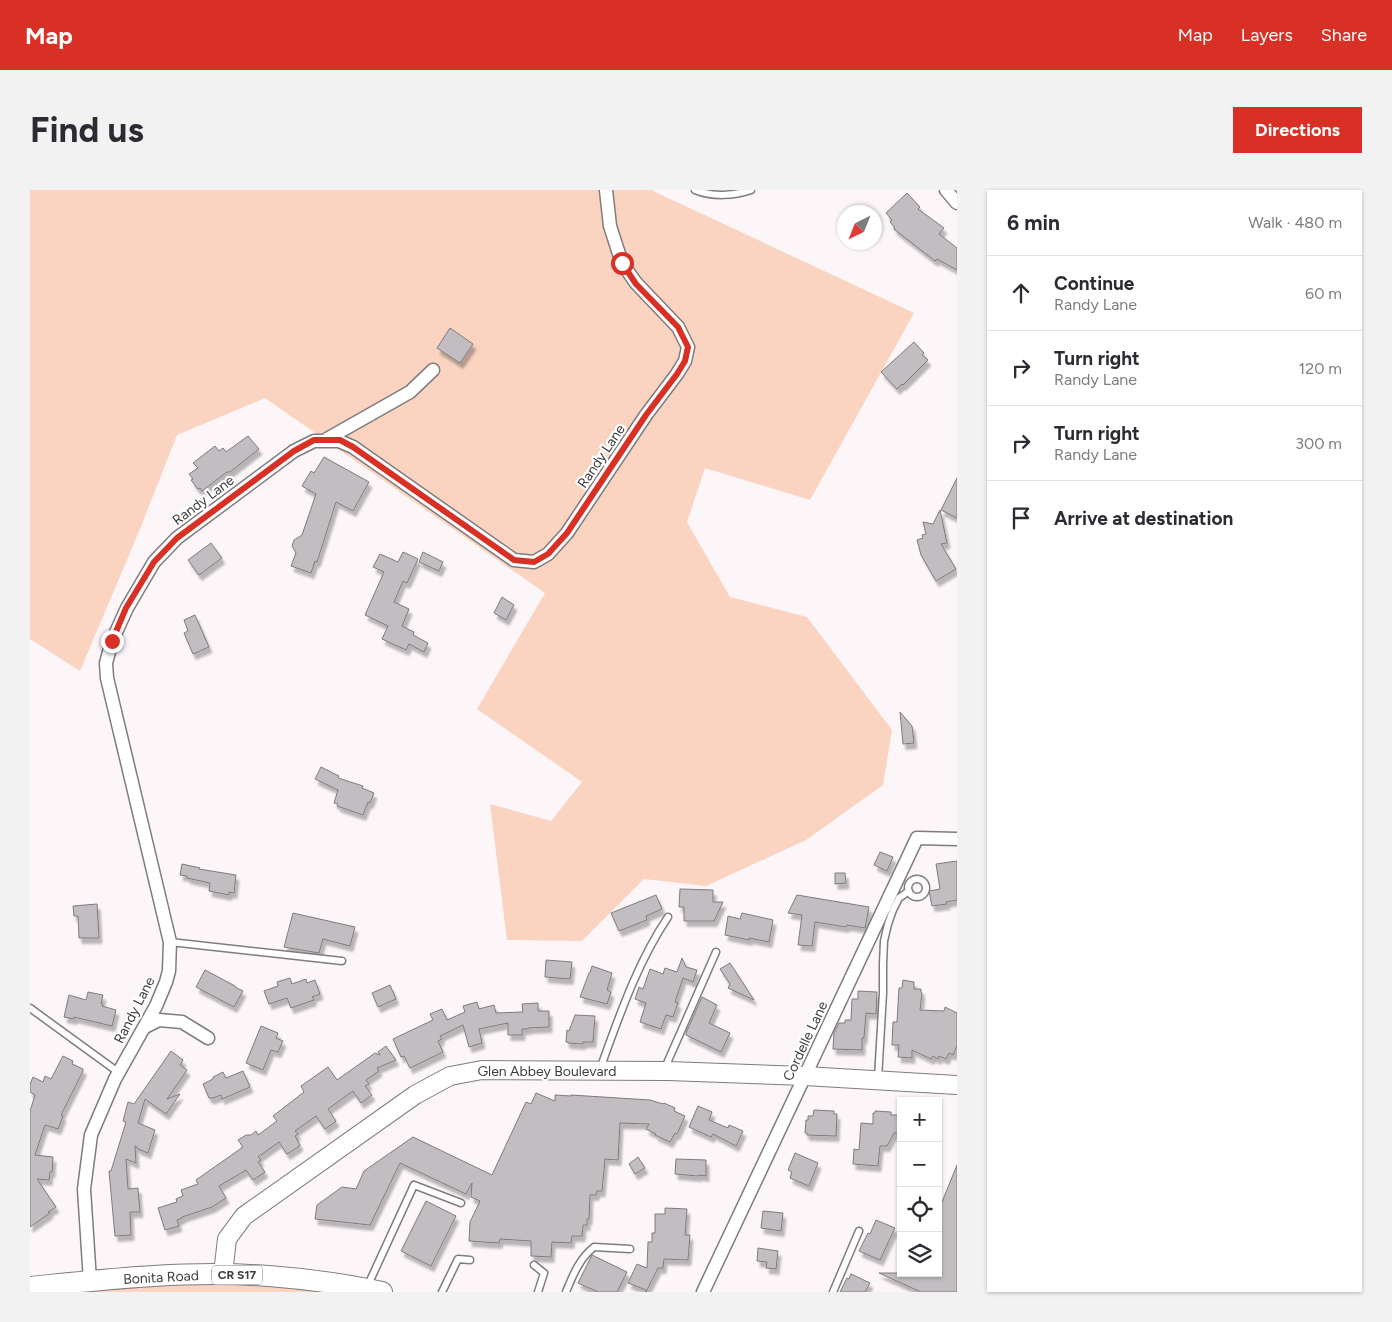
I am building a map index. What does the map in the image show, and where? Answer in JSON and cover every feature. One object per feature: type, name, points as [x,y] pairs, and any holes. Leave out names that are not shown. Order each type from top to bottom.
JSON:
[{"type":"main road","name":"Bonita Road","points":[[30,1287],[90,1280],[223,1274],[269,1276],[335,1283],[374,1290]]},
{"type":"street","name":"Randy Lane","points":[[90,1280],[84,1189],[91,1135],[118,1072],[156,1006],[169,971],[170,942],[107,678],[106,663],[112,641],[126,608],[154,562],[177,538],[294,451],[314,440],[340,440],[353,447],[514,560],[534,562],[548,554],[567,533],[646,415],[677,374],[685,361],[688,347],[678,327],[636,284],[622,263],[610,226],[606,190]]},
{"type":"street","points":[[946,190],[957,203]]},
{"type":"street","points":[[325,441],[410,392],[433,370]]},
{"type":"street","name":"Cordelle Lane","points":[[703,1292],[917,838],[957,839]]},
{"type":"street","points":[[145,1027],[159,1020],[182,1022],[208,1038]]},
{"type":"street","name":"Glen Abbey Boulevard","points":[[223,1274],[227,1239],[244,1216],[414,1095],[450,1076],[482,1070],[664,1071],[805,1076],[957,1085]]},
{"type":"lane","points":[[695,190],[705,194],[724,195],[751,190]]},
{"type":"lane","points":[[878,1081],[884,940],[888,924],[899,898],[909,891]]},
{"type":"lane","points":[[600,1071],[622,1007],[656,934],[668,917]]},
{"type":"lane","points":[[170,942],[342,961]]},
{"type":"lane","points":[[664,1071],[716,952]]},
{"type":"lane","points":[[30,1008],[118,1072]]},
{"type":"lane","points":[[374,1290],[414,1185],[461,1203]]},
{"type":"lane","points":[[833,1292],[859,1231]]},
{"type":"lane","points":[[566,1292],[578,1264],[586,1252],[594,1247],[630,1249]]},
{"type":"lane","points":[[442,1292],[458,1259],[470,1260]]},
{"type":"lane","points":[[534,1265],[544,1273],[538,1292]]},
{"type":"shaded area","points":[[30,190],[651,190],[914,313],[810,500],[705,468],[687,522],[730,597],[807,617],[892,730],[883,785],[806,840],[706,886],[644,879],[582,941],[507,940],[490,804],[551,821],[582,782],[477,709],[545,593],[265,398],[177,435],[140,529],[80,671],[30,639]]},
{"type":"shaded area","points":[[139,1278],[387,1292],[30,1292]]},
{"type":"building","points":[[907,193],[920,207],[918,209],[944,228],[939,234],[957,248],[957,270],[937,259],[935,261],[894,229],[890,222],[892,220],[886,213]]},
{"type":"building","points":[[450,328],[473,344],[460,363],[437,348]]},
{"type":"building","points":[[914,342],[924,353],[922,355],[928,360],[897,389],[881,372]]},
{"type":"building","points":[[248,436],[259,449],[202,491],[200,488],[198,489],[189,474],[198,468],[193,463],[215,446],[219,451],[223,448],[226,452]]},
{"type":"building","points":[[324,457],[369,482],[353,511],[336,502],[317,562],[315,561],[311,573],[291,566],[296,553],[292,546],[294,540],[302,535],[316,494],[302,486],[311,471],[314,473]]},
{"type":"building","points":[[957,478],[957,518],[941,510]]},
{"type":"building","points":[[940,510],[947,543],[941,544],[956,569],[936,581],[921,555],[917,540],[923,538],[922,535],[926,534],[923,522],[933,524]]},
{"type":"building","points":[[211,543],[222,558],[199,575],[188,560]]},
{"type":"building","points":[[403,552],[418,559],[407,583],[403,581],[394,602],[409,609],[402,626],[414,632],[413,635],[428,643],[424,652],[409,644],[406,650],[382,639],[388,626],[365,615],[384,572],[373,567],[380,554],[398,562]]},
{"type":"building","points":[[423,552],[443,562],[439,571],[419,562]]},
{"type":"building","points":[[502,597],[514,605],[506,620],[494,613]]},
{"type":"building","points":[[195,615],[209,647],[193,654],[184,633],[188,631],[184,620]]},
{"type":"building","points":[[900,712],[912,726],[914,743],[903,744]]},
{"type":"building","points":[[321,767],[339,776],[338,778],[363,786],[362,788],[374,793],[363,815],[337,806],[338,804],[334,803],[338,790],[315,779]]},
{"type":"building","points":[[880,852],[893,857],[887,871],[874,865]]},
{"type":"building","points":[[957,861],[957,900],[946,902],[947,904],[932,906],[929,891],[940,889],[936,864]]},
{"type":"building","points":[[182,864],[199,869],[236,875],[234,893],[229,892],[229,895],[209,891],[210,883],[180,875]]},
{"type":"building","points":[[835,873],[845,873],[846,883],[835,884]]},
{"type":"building","points":[[680,889],[713,890],[713,902],[723,902],[714,921],[684,921],[684,907],[679,907]]},
{"type":"building","points":[[656,895],[662,909],[646,916],[647,920],[619,931],[611,913]]},
{"type":"building","points":[[797,895],[869,907],[865,928],[815,922],[812,946],[798,945],[802,915],[788,913]]},
{"type":"building","points":[[97,904],[99,938],[79,938],[78,916],[74,916],[73,906]]},
{"type":"building","points":[[293,913],[355,927],[350,946],[323,939],[319,953],[284,947]]},
{"type":"building","points":[[742,913],[773,920],[769,942],[725,935],[728,916],[740,919]]},
{"type":"building","points":[[682,958],[686,967],[697,970],[693,982],[683,978],[675,1002],[678,1003],[673,1017],[666,1015],[661,1029],[640,1022],[646,1003],[635,999],[639,987],[643,989],[650,969],[663,974],[665,968],[677,972]]},
{"type":"building","points":[[546,960],[572,962],[570,979],[545,977]]},
{"type":"building","points":[[730,963],[754,1000],[728,988],[730,984],[720,969]]},
{"type":"building","points":[[592,966],[612,973],[607,990],[611,992],[607,1004],[580,997]]},
{"type":"building","points":[[205,970],[243,991],[234,1007],[196,987]]},
{"type":"building","points":[[290,978],[292,984],[306,979],[307,983],[315,980],[320,994],[312,997],[314,1000],[291,1008],[287,998],[269,1004],[264,991],[278,986],[277,982]]},
{"type":"building","points":[[903,980],[914,982],[914,989],[921,989],[920,1010],[944,1011],[945,1007],[957,1013],[957,1046],[953,1055],[949,1053],[946,1059],[939,1056],[938,1059],[933,1056],[931,1059],[912,1050],[912,1058],[898,1057],[899,1045],[892,1045],[893,1022],[897,1022],[899,988],[902,988]]},
{"type":"building","points":[[390,985],[396,999],[378,1007],[372,993]]},
{"type":"building","points":[[858,991],[877,992],[876,1014],[866,1013],[862,1050],[833,1049],[834,1033],[839,1023],[851,1020],[852,999],[858,999]]},
{"type":"building","points":[[88,992],[103,995],[102,1006],[116,1010],[112,1026],[74,1017],[74,1019],[64,1017],[69,995],[86,1000]]},
{"type":"building","points":[[702,997],[717,1005],[709,1023],[730,1033],[721,1052],[686,1035]]},
{"type":"building","points":[[477,1002],[479,1009],[494,1005],[496,1013],[523,1012],[522,1004],[538,1003],[538,1011],[549,1011],[549,1027],[522,1029],[522,1035],[508,1035],[508,1023],[479,1029],[482,1043],[469,1047],[463,1025],[440,1036],[442,1039],[438,1041],[443,1052],[410,1068],[404,1056],[401,1057],[393,1039],[433,1020],[430,1014],[442,1009],[447,1020],[465,1012],[463,1006]]},
{"type":"building","points":[[575,1015],[595,1016],[593,1042],[583,1042],[583,1044],[566,1042],[567,1030],[569,1031]]},
{"type":"building","points":[[261,1026],[278,1033],[276,1038],[283,1041],[278,1052],[271,1050],[263,1070],[246,1063]]},
{"type":"building","points":[[386,1046],[396,1060],[377,1068],[379,1071],[366,1080],[369,1084],[365,1086],[372,1095],[361,1103],[353,1091],[328,1109],[335,1122],[325,1129],[316,1116],[295,1131],[298,1134],[295,1136],[300,1145],[298,1147],[287,1154],[279,1142],[258,1157],[261,1160],[258,1162],[265,1172],[253,1180],[246,1170],[219,1186],[226,1198],[212,1207],[182,1217],[177,1220],[179,1226],[165,1230],[158,1208],[177,1202],[176,1199],[183,1196],[181,1190],[198,1184],[196,1180],[243,1147],[238,1140],[256,1131],[258,1135],[277,1121],[273,1116],[304,1092],[301,1086],[328,1067],[337,1080],[375,1053],[380,1055],[378,1052]]},
{"type":"building","points":[[171,1051],[183,1060],[180,1065],[187,1070],[167,1099],[180,1094],[166,1114],[145,1099],[138,1123],[155,1130],[148,1153],[135,1146],[136,1163],[126,1159],[128,1189],[138,1188],[140,1212],[130,1212],[131,1235],[115,1236],[109,1171],[111,1171],[126,1122],[123,1121],[128,1102],[134,1104]]},
{"type":"building","points":[[63,1056],[73,1061],[72,1064],[83,1069],[83,1071],[61,1115],[63,1116],[58,1129],[45,1125],[35,1155],[53,1157],[52,1172],[50,1172],[49,1180],[37,1179],[56,1207],[30,1227],[30,1111],[35,1095],[30,1092],[30,1084],[33,1077],[43,1082],[45,1076],[51,1079]]},
{"type":"building","points":[[243,1071],[250,1087],[222,1099],[221,1095],[209,1098],[203,1084],[223,1072],[226,1078]]},
{"type":"building","points":[[536,1093],[555,1101],[555,1095],[650,1100],[675,1108],[674,1111],[685,1116],[677,1134],[675,1133],[670,1142],[646,1129],[649,1124],[620,1123],[618,1160],[605,1159],[602,1191],[597,1191],[596,1195],[590,1195],[589,1219],[587,1219],[587,1225],[583,1225],[582,1236],[572,1236],[571,1243],[552,1242],[551,1257],[531,1256],[531,1241],[500,1239],[499,1243],[469,1241],[470,1222],[480,1201],[471,1197],[472,1183],[466,1194],[400,1163],[370,1225],[315,1219],[317,1205],[342,1187],[356,1189],[364,1171],[413,1137],[492,1175],[526,1102],[531,1104]]},
{"type":"building","points":[[698,1106],[712,1112],[709,1120],[728,1128],[729,1125],[743,1131],[736,1146],[713,1134],[711,1137],[689,1127]]},
{"type":"building","points":[[814,1110],[834,1111],[834,1114],[837,1114],[836,1136],[807,1135],[805,1133],[806,1120],[808,1120],[808,1116],[813,1116]]},
{"type":"building","points":[[875,1111],[891,1112],[891,1115],[897,1115],[897,1133],[894,1133],[887,1146],[880,1146],[878,1166],[853,1164],[854,1149],[859,1150],[861,1123],[873,1124],[873,1113]]},
{"type":"building","points":[[795,1153],[818,1163],[809,1186],[790,1178],[792,1172],[788,1170]]},
{"type":"building","points":[[638,1157],[645,1168],[635,1174],[629,1164]]},
{"type":"building","points":[[676,1159],[706,1160],[706,1176],[675,1174]]},
{"type":"building","points":[[957,1165],[957,1292],[921,1292],[879,1273],[897,1273],[897,1277],[942,1277],[942,1202]]},
{"type":"building","points":[[426,1201],[456,1216],[431,1266],[401,1251]]},
{"type":"building","points":[[665,1208],[687,1209],[685,1235],[690,1235],[688,1260],[664,1259],[663,1268],[658,1268],[646,1292],[646,1290],[628,1283],[637,1264],[647,1268],[648,1242],[652,1242],[652,1233],[655,1233],[655,1214],[665,1214]]},
{"type":"building","points":[[763,1211],[783,1213],[781,1231],[761,1228]]},
{"type":"building","points":[[876,1220],[895,1228],[880,1260],[859,1251]]},
{"type":"building","points":[[758,1248],[778,1251],[776,1269],[766,1268],[767,1262],[757,1261]]},
{"type":"building","points":[[592,1255],[627,1272],[617,1292],[598,1292],[578,1283]]},
{"type":"building","points":[[851,1274],[870,1283],[865,1292],[840,1292]]},
{"type":"route","points":[[112,641],[126,608],[154,562],[177,538],[294,451],[314,440],[340,440],[353,447],[514,560],[534,562],[548,554],[567,533],[646,415],[685,361],[688,347],[678,327],[636,284],[622,263]]}]
